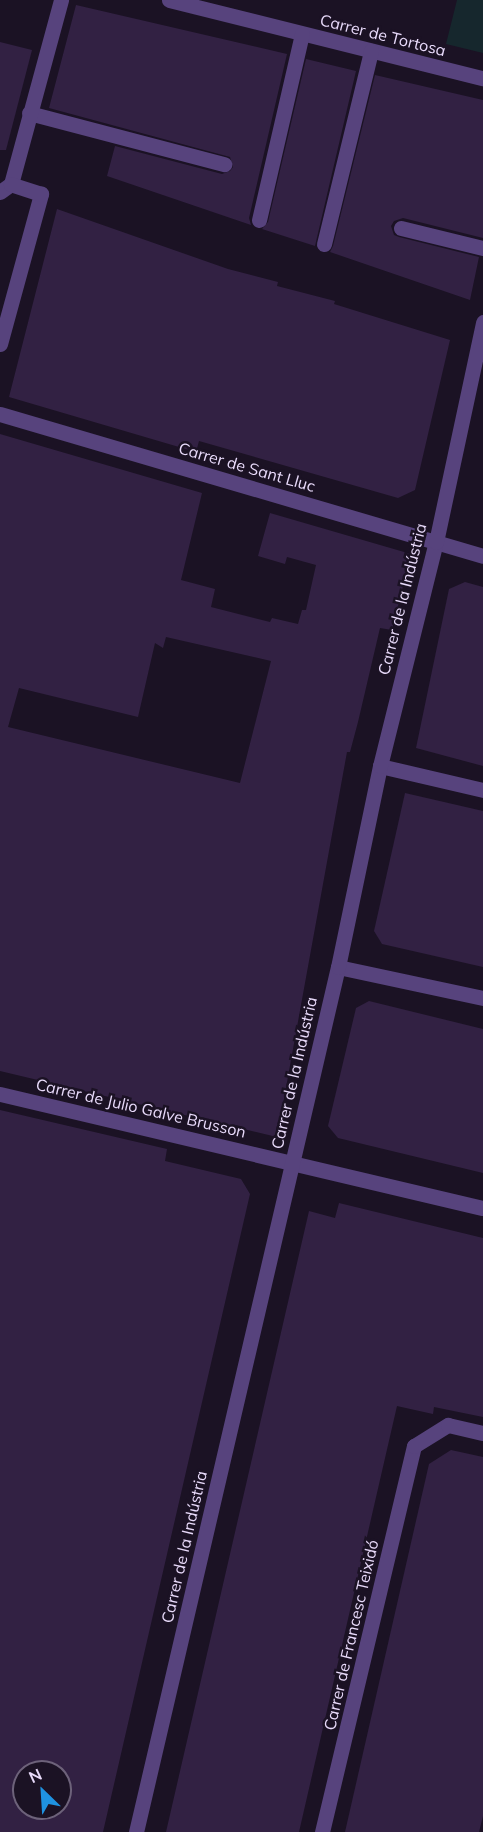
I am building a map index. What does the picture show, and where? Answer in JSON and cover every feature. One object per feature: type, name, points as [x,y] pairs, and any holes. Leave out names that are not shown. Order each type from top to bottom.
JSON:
[{"type":"street","points":[[0,344],[41,194],[6,188],[61,0]]},
{"type":"street","name":"Carrer de Tortosa","points":[[169,0],[483,78]]},
{"type":"street","points":[[259,220],[302,34]]},
{"type":"street","points":[[324,244],[371,51]]},
{"type":"street","points":[[29,113],[224,164]]},
{"type":"street","points":[[401,228],[483,248]]},
{"type":"street","name":"Carrer de la Indústria","points":[[136,1832],[338,967],[380,766],[436,542],[481,342],[483,322]]},
{"type":"street","name":"Carrer de Sant Lluc","points":[[0,414],[483,555]]},
{"type":"street","points":[[380,766],[483,790]]},
{"type":"street","points":[[338,967],[483,998]]},
{"type":"street","name":"Carrer de Julio Galve Brusson","points":[[0,1094],[483,1208]]},
{"type":"street","name":"Carrer de Francesc Teixidó","points":[[322,1832],[414,1446],[448,1425],[483,1433]]},
{"type":"shaded area","points":[[457,0],[483,0],[483,53],[446,44]]},
{"type":"building","points":[[76,5],[287,54],[249,218],[251,225],[107,176],[115,146],[222,174],[233,167],[230,157],[49,108]]},
{"type":"building","points":[[0,42],[32,50],[6,150],[0,150]]},
{"type":"building","points":[[306,59],[356,71],[315,246],[262,229],[268,222]]},
{"type":"building","points":[[375,75],[483,100],[483,238],[403,218],[394,221],[391,226],[394,235],[399,237],[479,257],[470,300],[330,252]]},
{"type":"building","points":[[57,209],[228,269],[278,282],[277,286],[335,301],[334,304],[450,340],[415,490],[398,498],[199,441],[196,452],[9,397]]},
{"type":"building","points":[[0,434],[202,493],[181,580],[215,589],[211,607],[270,622],[272,618],[298,624],[302,610],[306,610],[316,565],[287,557],[285,564],[258,556],[270,513],[411,554],[392,630],[380,628],[358,722],[350,752],[347,752],[277,1137],[0,1071]],"holes":[[[166,637],[271,661],[240,783],[8,727],[19,688],[138,717],[155,643],[163,648]]]},
{"type":"building","points":[[465,582],[483,587],[483,766],[416,748],[449,589]]},
{"type":"building","points":[[405,793],[483,811],[483,967],[382,944],[374,931]]},
{"type":"building","points":[[369,1001],[483,1029],[483,1173],[338,1138],[328,1126],[356,1008]]},
{"type":"building","points":[[0,1110],[167,1149],[165,1161],[241,1179],[250,1194],[103,1832],[0,1832]]},
{"type":"building","points":[[339,1203],[483,1238],[483,1417],[434,1407],[433,1414],[397,1406],[299,1832],[166,1832],[309,1211],[335,1218]]},
{"type":"building","points":[[451,1450],[483,1457],[483,1816],[479,1832],[345,1832],[429,1464]]}]
